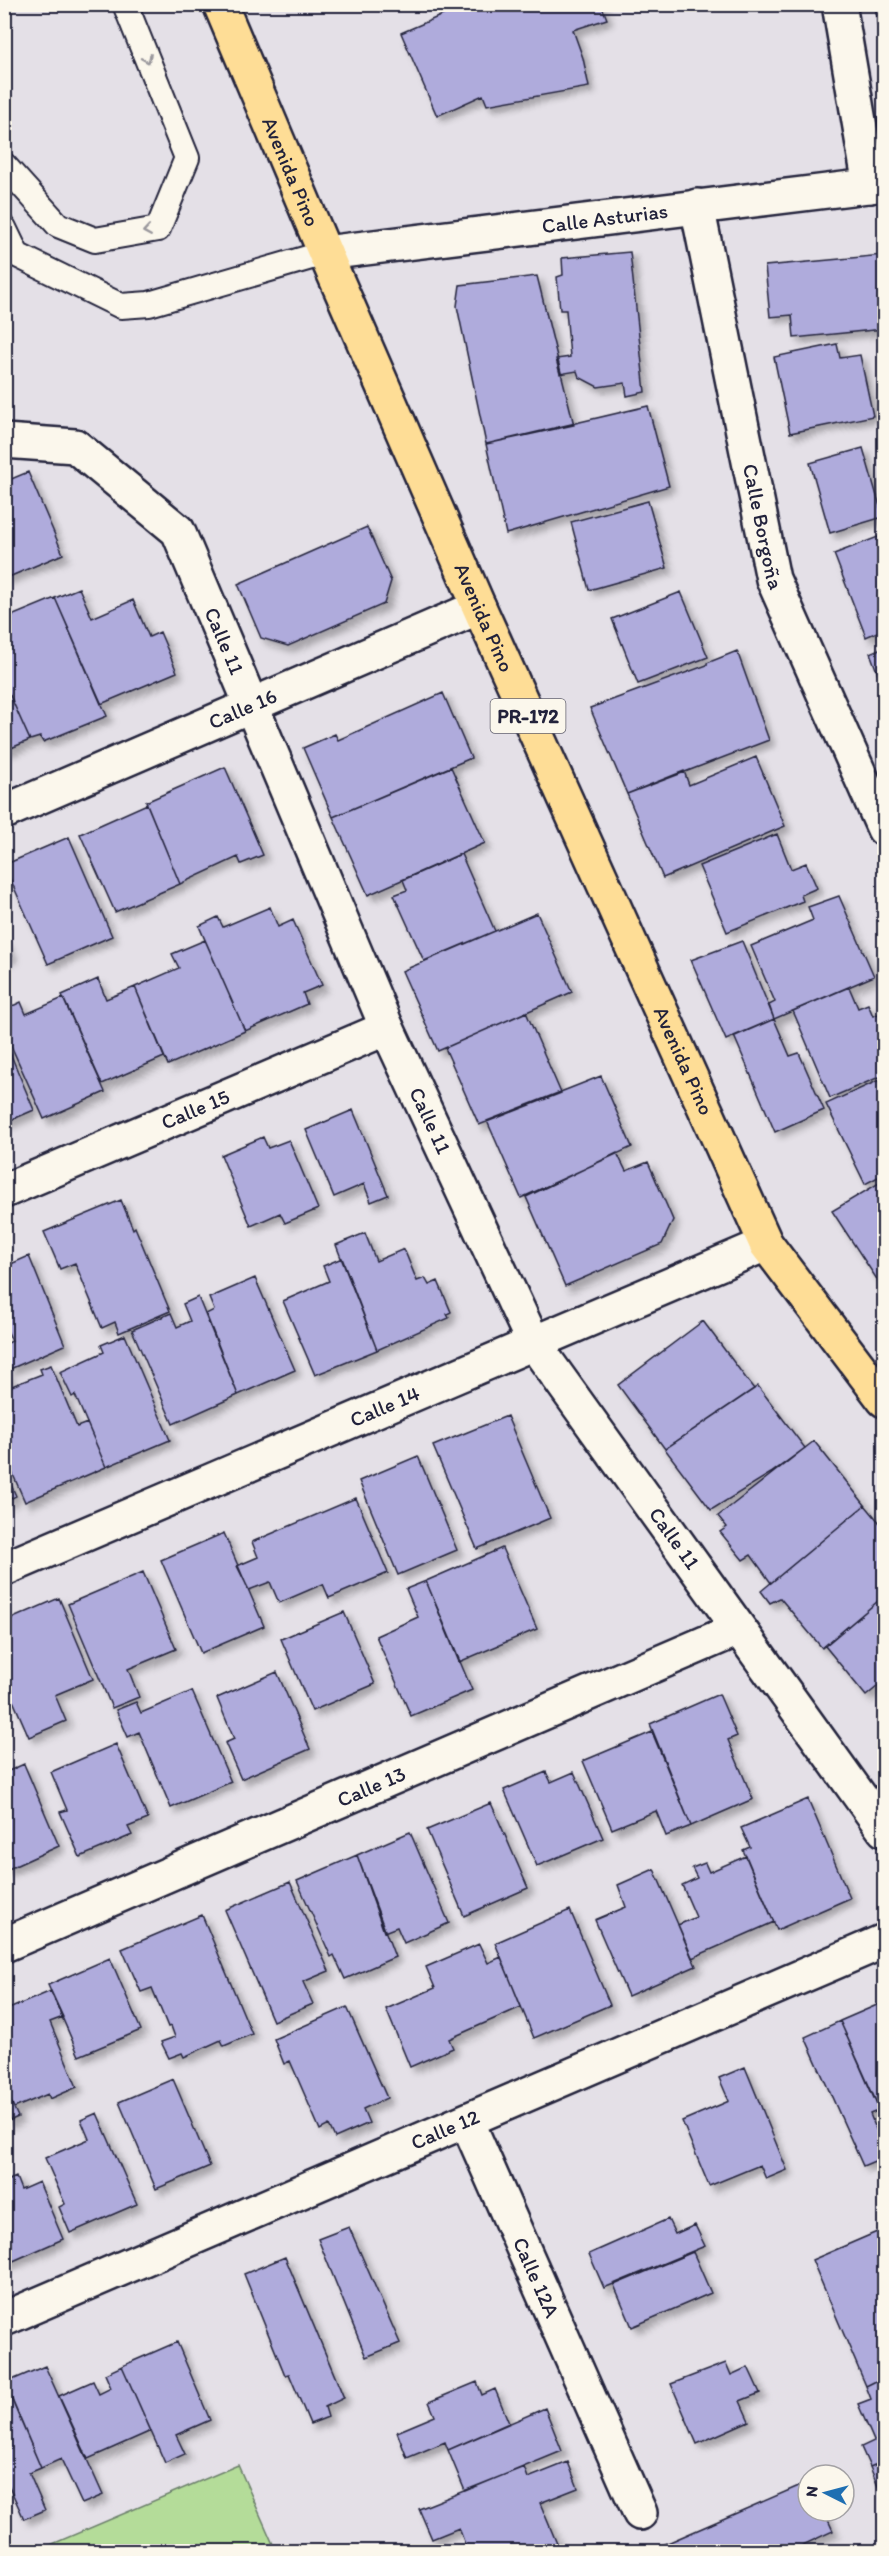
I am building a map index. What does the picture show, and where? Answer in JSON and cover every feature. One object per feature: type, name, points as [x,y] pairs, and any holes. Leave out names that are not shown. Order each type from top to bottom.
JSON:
[{"type":"main road","name":"Avenida Pino","points":[[220,4],[479,607],[766,1244],[885,1400]]},
{"type":"street","points":[[838,4],[877,185]]},
{"type":"street","name":"Calle Asturias","points":[[325,253],[877,185]]},
{"type":"street","name":"Calle Borgoña","points":[[697,207],[773,579],[885,829]]},
{"type":"street","name":"Calle 11","points":[[4,441],[75,446],[178,531],[387,1028],[533,1342],[885,1830]]},
{"type":"street","name":"Calle 16","points":[[4,812],[479,607]]},
{"type":"street","name":"Calle 15","points":[[4,1191],[387,1028]]},
{"type":"street","name":"Calle 14","points":[[4,1569],[766,1244]]},
{"type":"street","name":"Calle 13","points":[[4,1945],[738,1629]]},
{"type":"street","name":"Calle 12","points":[[4,2319],[885,1941]]},
{"type":"street","name":"Calle 12A","points":[[467,2121],[640,2513]]},
{"type":"lane","points":[[4,165],[58,225],[95,240],[158,229],[187,158],[125,4]]},
{"type":"lane","points":[[4,228],[17,255],[122,306],[148,304],[325,253]]},
{"type":"green space","points":[[238,2465],[276,2551],[36,2551]]},
{"type":"building","points":[[468,4],[498,4],[500,9],[510,4],[601,4],[607,19],[573,30],[583,58],[589,87],[487,105],[483,95],[437,116],[401,33]]},
{"type":"building","points":[[875,4],[884,4],[884,29],[878,30]]},
{"type":"building","points":[[630,252],[645,392],[627,396],[625,383],[598,387],[579,377],[577,371],[560,374],[556,359],[570,357],[566,310],[560,310],[557,277],[563,275],[562,258]]},
{"type":"building","points":[[883,255],[884,329],[794,338],[792,315],[770,317],[765,266]]},
{"type":"building","points":[[537,276],[574,425],[486,444],[457,306],[460,285]]},
{"type":"building","points":[[837,344],[840,358],[860,355],[873,416],[790,433],[774,357]]},
{"type":"building","points":[[648,406],[669,486],[506,534],[486,444]]},
{"type":"building","points":[[863,448],[883,517],[830,533],[810,463]]},
{"type":"building","points":[[28,472],[63,554],[4,579],[4,482]]},
{"type":"building","points":[[648,501],[667,568],[589,590],[571,522]]},
{"type":"building","points":[[367,527],[391,581],[384,604],[288,646],[261,638],[238,584]]},
{"type":"building","points":[[883,535],[884,629],[866,637],[834,554]]},
{"type":"building","points":[[79,588],[92,618],[133,600],[149,637],[160,632],[177,672],[101,704],[55,598]]},
{"type":"building","points":[[681,592],[708,657],[638,684],[612,619]]},
{"type":"building","points":[[55,598],[107,716],[43,742],[40,737],[30,740],[4,682],[4,619]]},
{"type":"building","points":[[884,647],[884,690],[870,653]]},
{"type":"building","points":[[737,651],[769,740],[627,794],[590,708],[707,665],[707,663]]},
{"type":"building","points":[[4,682],[30,740],[4,751]]},
{"type":"building","points":[[443,693],[471,758],[333,817],[303,748],[335,734],[338,740]]},
{"type":"building","points":[[756,757],[785,826],[663,878],[627,794],[684,771],[689,785]]},
{"type":"building","points":[[225,767],[263,855],[241,864],[238,857],[180,884],[146,802]]},
{"type":"building","points":[[451,767],[485,843],[368,895],[333,817]]},
{"type":"building","points":[[147,804],[180,884],[115,912],[80,834]]},
{"type":"building","points":[[777,834],[791,869],[806,863],[817,888],[801,895],[803,901],[727,932],[699,866]]},
{"type":"building","points":[[69,837],[112,936],[48,964],[4,865]]},
{"type":"building","points":[[461,854],[495,931],[424,961],[394,895],[407,890],[403,880]]},
{"type":"building","points":[[839,896],[874,976],[774,1019],[769,1005],[775,1002],[751,946],[813,920],[808,907]]},
{"type":"building","points":[[270,907],[278,927],[293,920],[322,985],[303,993],[307,1004],[245,1031],[199,926],[218,917],[223,927]]},
{"type":"building","points":[[537,913],[572,992],[438,1051],[402,971]]},
{"type":"building","points":[[4,939],[12,956],[4,959]]},
{"type":"building","points":[[205,940],[245,1031],[168,1065],[135,987],[179,968],[172,954]]},
{"type":"building","points":[[742,941],[774,1019],[726,1040],[691,960]]},
{"type":"building","points":[[98,979],[106,999],[135,987],[164,1057],[102,1084],[62,995]]},
{"type":"building","points":[[849,987],[858,1008],[868,1004],[873,1016],[884,1012],[884,1075],[830,1098],[793,1011]]},
{"type":"building","points":[[63,998],[105,1092],[44,1119],[4,1030],[4,1010],[21,1002],[26,1014]]},
{"type":"building","points":[[526,1012],[561,1093],[479,1125],[445,1048]]},
{"type":"building","points":[[774,1019],[790,1056],[799,1053],[824,1110],[775,1132],[734,1036]]},
{"type":"building","points":[[4,1042],[34,1110],[4,1123]]},
{"type":"building","points":[[601,1076],[632,1147],[521,1198],[487,1121]]},
{"type":"building","points":[[884,1078],[884,1174],[865,1184],[826,1104]]},
{"type":"building","points":[[353,1110],[388,1195],[371,1202],[364,1184],[334,1197],[306,1130]]},
{"type":"building","points":[[263,1137],[268,1148],[289,1140],[318,1209],[285,1223],[280,1213],[251,1226],[221,1155]]},
{"type":"building","points":[[617,1153],[626,1171],[648,1162],[673,1220],[662,1244],[565,1286],[526,1197]]},
{"type":"building","points":[[884,1180],[884,1290],[832,1211]]},
{"type":"building","points":[[121,1200],[133,1229],[135,1227],[170,1311],[119,1333],[115,1322],[102,1328],[75,1263],[60,1269],[44,1232]]},
{"type":"building","points":[[365,1233],[376,1261],[404,1249],[417,1281],[425,1278],[429,1285],[438,1281],[451,1312],[447,1314],[449,1318],[377,1350],[336,1245]]},
{"type":"building","points":[[29,1256],[65,1345],[10,1369],[4,1356],[4,1345],[12,1341],[4,1324],[4,1267]]},
{"type":"building","points":[[342,1258],[377,1350],[315,1375],[283,1301],[329,1281],[323,1266]]},
{"type":"building","points":[[255,1278],[295,1370],[238,1395],[206,1314],[214,1310],[209,1298]]},
{"type":"building","points":[[198,1297],[238,1395],[173,1424],[132,1330],[171,1313],[177,1327],[190,1321],[183,1304]]},
{"type":"building","points":[[703,1321],[754,1389],[665,1449],[618,1385]]},
{"type":"building","points":[[125,1335],[170,1440],[106,1467],[75,1395],[72,1397],[60,1372],[104,1352],[101,1345]]},
{"type":"building","points":[[51,1365],[77,1427],[87,1423],[106,1467],[25,1502],[4,1454],[4,1389],[42,1374],[40,1369]]},
{"type":"building","points":[[4,1367],[11,1382],[4,1385]]},
{"type":"building","points":[[758,1386],[805,1448],[771,1473],[711,1510],[665,1449]]},
{"type":"building","points":[[507,1416],[550,1518],[477,1549],[433,1446]]},
{"type":"building","points":[[814,1441],[865,1505],[771,1583],[751,1555],[743,1560],[720,1532],[727,1527],[718,1516]]},
{"type":"building","points":[[418,1456],[457,1550],[398,1575],[359,1481]]},
{"type":"building","points":[[4,1469],[16,1496],[4,1502]]},
{"type":"building","points":[[356,1498],[388,1573],[329,1598],[323,1584],[279,1603],[270,1582],[249,1590],[237,1566],[258,1557],[252,1542]]},
{"type":"building","points":[[865,1505],[884,1528],[884,1596],[822,1648],[780,1598],[770,1603],[761,1591]]},
{"type":"building","points":[[224,1533],[264,1626],[201,1653],[161,1560]]},
{"type":"building","points":[[502,1548],[537,1629],[459,1662],[426,1581]]},
{"type":"building","points":[[143,1572],[176,1649],[128,1669],[139,1697],[112,1708],[68,1604]]},
{"type":"building","points":[[426,1581],[472,1690],[411,1716],[376,1636],[418,1617],[406,1589]]},
{"type":"building","points":[[884,1596],[884,1681],[866,1696],[825,1646]]},
{"type":"building","points":[[59,1598],[93,1679],[55,1695],[66,1721],[29,1737],[4,1680],[4,1622]]},
{"type":"building","points":[[344,1612],[375,1684],[312,1711],[281,1639]]},
{"type":"building","points":[[277,1672],[310,1749],[241,1779],[225,1743],[234,1739],[217,1698]]},
{"type":"building","points":[[192,1691],[231,1782],[171,1808],[139,1732],[128,1737],[116,1710],[136,1702],[141,1713]]},
{"type":"building","points":[[719,1694],[737,1736],[728,1740],[753,1799],[691,1826],[650,1724]]},
{"type":"building","points":[[652,1732],[691,1826],[666,1836],[656,1811],[612,1829],[583,1761]]},
{"type":"building","points":[[116,1744],[148,1819],[128,1827],[132,1835],[80,1857],[60,1812],[67,1810],[51,1772]]},
{"type":"building","points":[[24,1764],[59,1846],[4,1871],[4,1773]]},
{"type":"building","points":[[546,1772],[551,1782],[574,1772],[603,1838],[537,1866],[504,1790]]},
{"type":"building","points":[[808,1799],[850,1898],[777,1930],[743,1850],[750,1847],[741,1828]]},
{"type":"building","points":[[491,1803],[528,1888],[464,1916],[427,1830]]},
{"type":"building","points":[[410,1832],[449,1923],[404,1943],[397,1927],[384,1932],[357,1855]]},
{"type":"building","points":[[357,1855],[395,1957],[345,1979],[334,1955],[331,1957],[297,1881]]},
{"type":"building","points":[[746,1856],[774,1922],[692,1958],[678,1925],[696,1917],[682,1885],[697,1878],[692,1868],[705,1863],[709,1872]]},
{"type":"building","points":[[654,1869],[696,1966],[628,1996],[595,1920],[626,1907],[618,1885]]},
{"type":"building","points":[[290,1882],[329,1971],[303,1982],[313,2004],[273,2021],[225,1910]]},
{"type":"building","points":[[570,1910],[610,2005],[534,2038],[495,1943]]},
{"type":"building","points":[[202,1915],[252,2034],[224,2046],[221,2040],[184,2057],[182,2053],[169,2058],[161,2042],[175,2037],[171,2026],[168,2027],[152,1988],[141,1992],[122,1949]]},
{"type":"building","points":[[479,1944],[488,1963],[501,1957],[521,2007],[449,2039],[453,2048],[410,2067],[386,2009],[435,1988],[426,1967]]},
{"type":"building","points":[[110,1958],[141,2030],[79,2056],[48,1985]]},
{"type":"building","points":[[51,1991],[63,2017],[50,2022],[77,2087],[50,2099],[48,2094],[14,2108],[4,2086],[4,2011]]},
{"type":"building","points":[[884,2002],[884,2121],[840,2021]]},
{"type":"building","points":[[347,2007],[387,2098],[363,2109],[369,2123],[335,2138],[329,2125],[320,2130],[290,2061],[284,2064],[274,2039]]},
{"type":"building","points":[[840,2021],[880,2110],[870,2114],[884,2149],[884,2157],[863,2166],[805,2037]]},
{"type":"building","points":[[745,2067],[787,2170],[766,2179],[760,2165],[709,2186],[682,2121],[729,2101],[719,2078]]},
{"type":"building","points":[[173,2079],[210,2166],[156,2189],[119,2102]]},
{"type":"building","points":[[4,2086],[18,2117],[4,2123]]},
{"type":"building","points":[[97,2113],[137,2204],[70,2233],[59,2207],[65,2204],[45,2158],[89,2139],[81,2120]]},
{"type":"building","points":[[16,2177],[21,2190],[39,2182],[63,2239],[4,2265],[4,2182]]},
{"type":"building","points":[[668,2219],[675,2234],[695,2225],[705,2246],[604,2288],[589,2254]]},
{"type":"building","points":[[349,2227],[400,2343],[366,2357],[318,2239]]},
{"type":"building","points":[[884,2229],[884,2377],[866,2386],[812,2260]]},
{"type":"building","points":[[693,2252],[711,2293],[632,2327],[614,2285]]},
{"type":"building","points":[[285,2257],[344,2398],[325,2407],[328,2417],[310,2424],[289,2374],[285,2375],[244,2274]]},
{"type":"building","points":[[177,2342],[210,2420],[176,2435],[185,2454],[165,2463],[122,2366]]},
{"type":"building","points":[[726,2363],[731,2375],[748,2367],[760,2393],[740,2401],[749,2421],[697,2444],[671,2384]]},
{"type":"building","points":[[45,2366],[103,2495],[82,2504],[61,2459],[41,2468],[5,2383]]},
{"type":"building","points":[[122,2366],[151,2431],[88,2459],[59,2396],[93,2381],[99,2394],[111,2388],[105,2374]]},
{"type":"building","points":[[884,2377],[884,2461],[870,2467],[861,2447],[874,2441],[858,2404],[871,2399],[866,2386]]},
{"type":"building","points":[[4,2382],[41,2468],[29,2473],[45,2510],[24,2519],[4,2475]]},
{"type":"building","points":[[477,2382],[482,2395],[495,2389],[509,2423],[448,2450],[445,2442],[407,2458],[397,2432],[435,2416],[429,2402]]},
{"type":"building","points":[[545,2408],[562,2451],[465,2491],[448,2450]]},
{"type":"building","points":[[884,2461],[884,2501],[870,2467]]},
{"type":"building","points":[[568,2462],[578,2488],[540,2503],[560,2551],[517,2552],[514,2547],[503,2552],[468,2552],[459,2528],[432,2539],[419,2509],[524,2467],[528,2478]]},
{"type":"building","points":[[796,2487],[796,2523],[829,2523],[833,2531],[788,2552],[666,2552],[663,2545]]}]
